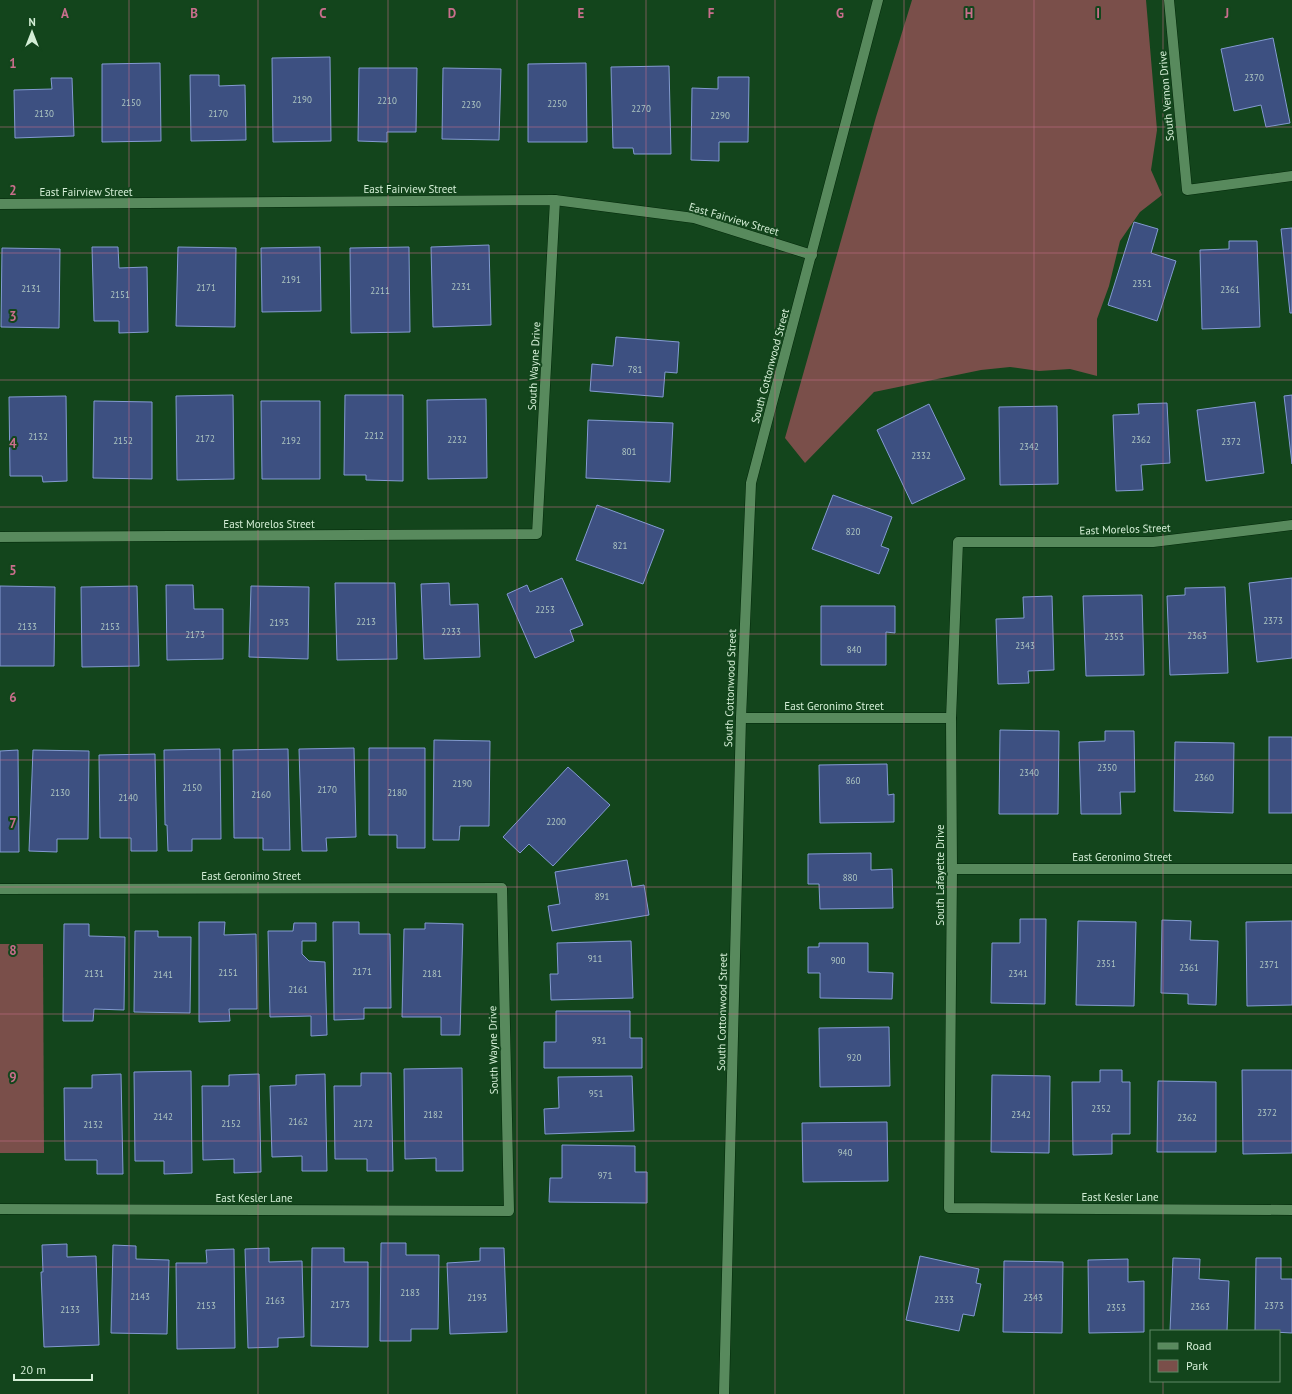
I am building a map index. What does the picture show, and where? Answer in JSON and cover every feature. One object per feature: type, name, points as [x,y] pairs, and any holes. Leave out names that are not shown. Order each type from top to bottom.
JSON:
[{"type":"street","name":"South Cottonwood Street","points":[[724,1394],[741,718],[751,483],[878,0]]},
{"type":"street","name":"South Vernon Drive","points":[[1169,0],[1187,190],[1292,176]]},
{"type":"street","name":"East Fairview Street","points":[[0,204],[555,200],[694,218],[812,255]]},
{"type":"street","name":"South Wayne Drive","points":[[537,534],[555,200]]},
{"type":"street","name":"East Morelos Street","points":[[958,542],[1153,542],[1292,525]]},
{"type":"street","name":"East Morelos Street","points":[[0,537],[537,534]]},
{"type":"street","name":"South Lafayette Drive","points":[[949,1208],[952,718],[958,542]]},
{"type":"street","name":"East Geronimo Street","points":[[741,718],[952,718]]},
{"type":"street","name":"East Geronimo Street","points":[[952,869],[1292,869]]},
{"type":"street","name":"South Wayne Drive","points":[[502,888],[508,1212]]},
{"type":"street","name":"East Geronimo Street","points":[[0,889],[502,888]]},
{"type":"street","name":"East Kesler Lane","points":[[949,1208],[1292,1210]]},
{"type":"street","name":"East Kesler Lane","points":[[0,1209],[508,1212]]},
{"type":"green space","points":[[912,0],[1146,0],[1157,130],[1151,170],[1162,195],[1140,212],[1120,241],[1109,286],[1097,319],[1097,376],[1070,369],[1039,371],[1010,367],[981,370],[874,392],[805,463],[785,438],[876,117]]},
{"type":"green space","points":[[0,944],[43,944],[44,1153],[0,1153]]},
{"type":"building","points":[[1273,38],[1290,123],[1266,127],[1261,105],[1234,111],[1221,49]]},
{"type":"building","points":[[330,57],[331,141],[273,142],[272,58]]},
{"type":"building","points":[[160,63],[161,141],[102,142],[102,64]]},
{"type":"building","points":[[586,63],[587,142],[528,142],[528,64]]},
{"type":"building","points":[[669,66],[671,154],[634,154],[633,148],[613,148],[611,67]]},
{"type":"building","points":[[359,68],[417,68],[416,132],[387,132],[387,142],[358,141]]},
{"type":"building","points":[[443,68],[501,69],[499,140],[442,139]]},
{"type":"building","points":[[190,75],[219,75],[219,86],[245,85],[246,140],[191,141]]},
{"type":"building","points":[[718,77],[749,77],[748,142],[719,142],[719,161],[691,160],[692,88],[718,89]]},
{"type":"building","points":[[51,78],[72,78],[74,136],[15,138],[14,90],[52,89]]},
{"type":"building","points":[[1134,222],[1158,229],[1151,253],[1176,261],[1157,321],[1108,305]]},
{"type":"building","points":[[1292,228],[1292,313],[1290,313],[1281,229]]},
{"type":"building","points":[[1229,241],[1257,241],[1260,327],[1202,329],[1200,250],[1229,249]]},
{"type":"building","points":[[489,245],[491,325],[433,327],[431,247]]},
{"type":"building","points":[[92,247],[118,247],[119,268],[147,267],[148,332],[119,333],[119,321],[94,321]]},
{"type":"building","points":[[178,247],[236,248],[235,327],[176,326]]},
{"type":"building","points":[[320,247],[321,311],[262,312],[261,248]]},
{"type":"building","points":[[409,247],[410,332],[351,333],[350,248]]},
{"type":"building","points":[[2,248],[60,249],[59,328],[1,327]]},
{"type":"building","points":[[616,337],[679,342],[677,373],[665,372],[663,397],[590,391],[592,364],[613,366]]},
{"type":"building","points":[[233,395],[234,479],[177,480],[176,396]]},
{"type":"building","points":[[345,395],[403,395],[403,481],[366,480],[366,475],[344,475]]},
{"type":"building","points":[[1292,395],[1292,464],[1284,396]]},
{"type":"building","points":[[66,396],[67,481],[43,482],[42,476],[10,476],[9,397]]},
{"type":"building","points":[[486,399],[487,478],[428,479],[427,400]]},
{"type":"building","points":[[94,401],[152,402],[152,479],[93,478]]},
{"type":"building","points":[[261,401],[320,401],[320,479],[262,479]]},
{"type":"building","points":[[1255,402],[1264,473],[1206,481],[1197,410]]},
{"type":"building","points":[[1167,403],[1170,463],[1141,465],[1143,490],[1116,491],[1113,415],[1139,414],[1138,404]]},
{"type":"building","points":[[929,404],[965,479],[912,504],[877,430]]},
{"type":"building","points":[[1057,406],[1058,484],[1000,485],[999,407]]},
{"type":"building","points":[[588,420],[673,423],[670,482],[586,478]]},
{"type":"building","points":[[833,495],[892,517],[881,546],[889,549],[879,574],[812,549]]},
{"type":"building","points":[[597,505],[664,530],[643,584],[576,560]]},
{"type":"building","points":[[562,578],[583,625],[570,630],[574,641],[535,658],[507,594],[527,585],[530,592]]},
{"type":"building","points":[[1292,578],[1292,658],[1257,662],[1249,583]]},
{"type":"building","points":[[335,583],[395,583],[397,659],[337,660]]},
{"type":"building","points":[[449,583],[450,605],[478,604],[480,657],[424,659],[421,584]]},
{"type":"building","points":[[166,585],[193,585],[194,609],[223,609],[223,659],[167,660]]},
{"type":"building","points":[[0,586],[55,587],[54,666],[0,666]]},
{"type":"building","points":[[137,586],[139,666],[82,667],[81,587]]},
{"type":"building","points":[[251,586],[309,587],[308,659],[249,657]]},
{"type":"building","points":[[1225,587],[1228,673],[1170,675],[1167,596],[1185,595],[1185,588]]},
{"type":"building","points":[[1142,595],[1144,675],[1086,676],[1083,596]]},
{"type":"building","points":[[1052,596],[1054,670],[1028,671],[1029,683],[998,684],[996,619],[1024,618],[1023,597]]},
{"type":"building","points":[[821,606],[895,606],[895,633],[886,632],[886,665],[821,665]]},
{"type":"building","points":[[1000,730],[1059,731],[1058,814],[999,814]]},
{"type":"building","points":[[1105,731],[1134,731],[1135,792],[1120,792],[1121,814],[1081,814],[1079,742],[1105,741]]},
{"type":"building","points":[[1269,737],[1292,737],[1292,813],[1269,813]]},
{"type":"building","points":[[434,740],[490,741],[489,826],[460,826],[459,840],[433,840]]},
{"type":"building","points":[[1175,742],[1234,743],[1233,813],[1174,811]]},
{"type":"building","points":[[354,748],[356,837],[326,838],[327,851],[302,851],[299,749]]},
{"type":"building","points":[[369,748],[425,748],[425,848],[397,848],[397,835],[369,835]]},
{"type":"building","points":[[220,749],[221,839],[192,839],[192,851],[168,851],[167,825],[165,825],[164,750]]},
{"type":"building","points":[[288,749],[290,850],[263,850],[263,838],[234,838],[233,750]]},
{"type":"building","points":[[18,750],[19,852],[0,852],[0,751]]},
{"type":"building","points":[[33,750],[89,751],[88,839],[57,839],[57,852],[29,851]]},
{"type":"building","points":[[155,754],[157,851],[131,851],[131,838],[100,838],[99,755]]},
{"type":"building","points":[[887,764],[888,795],[894,794],[894,822],[820,823],[819,765]]},
{"type":"building","points":[[568,767],[610,805],[553,866],[529,844],[520,853],[503,837]]},
{"type":"building","points":[[871,853],[871,870],[892,869],[893,908],[820,909],[819,884],[808,884],[808,854]]},
{"type":"building","points":[[627,860],[632,887],[644,885],[649,915],[552,931],[548,906],[560,904],[555,872]]},
{"type":"building","points":[[1020,919],[1046,919],[1045,1004],[991,1003],[992,943],[1020,943]]},
{"type":"building","points":[[1162,920],[1191,921],[1190,940],[1218,941],[1216,1005],[1188,1004],[1188,994],[1161,993]]},
{"type":"building","points":[[1078,921],[1136,922],[1134,1006],[1076,1005]]},
{"type":"building","points":[[1292,921],[1292,1005],[1247,1006],[1246,922]]},
{"type":"building","points":[[199,922],[225,922],[224,935],[256,934],[257,1009],[229,1009],[230,1021],[199,1022]]},
{"type":"building","points":[[333,922],[359,922],[359,934],[390,934],[391,1008],[364,1008],[364,1019],[334,1020]]},
{"type":"building","points":[[294,923],[316,923],[316,941],[302,941],[302,954],[309,961],[325,962],[327,1035],[311,1036],[311,1016],[270,1017],[268,931],[293,931]]},
{"type":"building","points":[[425,923],[463,924],[460,1035],[441,1035],[441,1017],[402,1017],[404,929],[425,929]]},
{"type":"building","points":[[64,924],[89,924],[89,936],[125,937],[124,1010],[94,1009],[93,1021],[63,1021]]},
{"type":"building","points":[[135,931],[158,931],[158,937],[191,937],[190,1013],[134,1012]]},
{"type":"building","points":[[631,941],[633,998],[551,1000],[550,974],[558,974],[557,943]]},
{"type":"building","points":[[819,943],[868,943],[868,972],[893,973],[892,999],[820,998],[820,973],[808,973],[808,947],[819,947]]},
{"type":"building","points":[[556,1011],[630,1011],[630,1038],[642,1038],[642,1068],[544,1068],[544,1042],[556,1042]]},
{"type":"building","points":[[889,1027],[890,1086],[820,1087],[819,1028]]},
{"type":"building","points":[[462,1068],[463,1171],[436,1171],[436,1158],[405,1159],[404,1069]]},
{"type":"building","points":[[1100,1070],[1122,1070],[1122,1082],[1130,1082],[1130,1134],[1112,1134],[1112,1154],[1073,1155],[1072,1082],[1100,1082]]},
{"type":"building","points":[[1242,1070],[1292,1070],[1292,1153],[1243,1154]]},
{"type":"building","points":[[191,1071],[192,1173],[164,1174],[164,1161],[135,1161],[134,1072]]},
{"type":"building","points":[[361,1073],[391,1073],[393,1171],[367,1171],[367,1159],[335,1159],[334,1086],[361,1086]]},
{"type":"building","points":[[121,1074],[123,1174],[97,1174],[97,1160],[65,1160],[64,1088],[92,1088],[92,1075]]},
{"type":"building","points":[[259,1074],[261,1172],[234,1173],[234,1159],[203,1160],[202,1086],[229,1086],[229,1075]]},
{"type":"building","points":[[325,1074],[327,1171],[302,1171],[302,1156],[272,1157],[270,1086],[296,1085],[296,1075]]},
{"type":"building","points":[[992,1075],[1050,1076],[1049,1153],[991,1152]]},
{"type":"building","points":[[632,1076],[634,1131],[545,1134],[544,1109],[559,1108],[558,1077]]},
{"type":"building","points":[[1158,1081],[1216,1082],[1216,1152],[1157,1152]]},
{"type":"building","points":[[887,1122],[888,1181],[803,1182],[802,1123]]},
{"type":"building","points":[[562,1145],[635,1146],[635,1172],[647,1172],[647,1203],[549,1202],[550,1178],[562,1178]]},
{"type":"building","points":[[381,1243],[406,1243],[406,1255],[439,1255],[438,1329],[411,1329],[411,1341],[380,1341]]},
{"type":"building","points":[[67,1244],[67,1257],[96,1256],[99,1345],[44,1347],[41,1272],[43,1272],[42,1245]]},
{"type":"building","points":[[113,1245],[136,1246],[136,1259],[169,1260],[167,1334],[111,1333]]},
{"type":"building","points":[[269,1248],[269,1262],[302,1261],[304,1337],[278,1338],[278,1347],[248,1348],[245,1249]]},
{"type":"building","points":[[312,1248],[344,1248],[344,1262],[368,1262],[368,1347],[311,1346]]},
{"type":"building","points":[[480,1248],[504,1248],[507,1332],[450,1334],[447,1263],[480,1261]]},
{"type":"building","points":[[234,1249],[235,1348],[177,1349],[176,1263],[207,1263],[206,1250]]},
{"type":"building","points":[[920,1256],[979,1269],[976,1283],[981,1284],[974,1316],[963,1314],[959,1331],[906,1320]]},
{"type":"building","points":[[1173,1258],[1200,1259],[1199,1279],[1229,1281],[1227,1330],[1170,1330]]},
{"type":"building","points":[[1256,1258],[1281,1258],[1281,1279],[1292,1279],[1292,1333],[1280,1332],[1280,1330],[1255,1330]]},
{"type":"building","points":[[1128,1259],[1128,1282],[1144,1281],[1144,1332],[1089,1333],[1088,1260]]},
{"type":"building","points":[[1004,1261],[1063,1262],[1062,1333],[1003,1332]]}]
